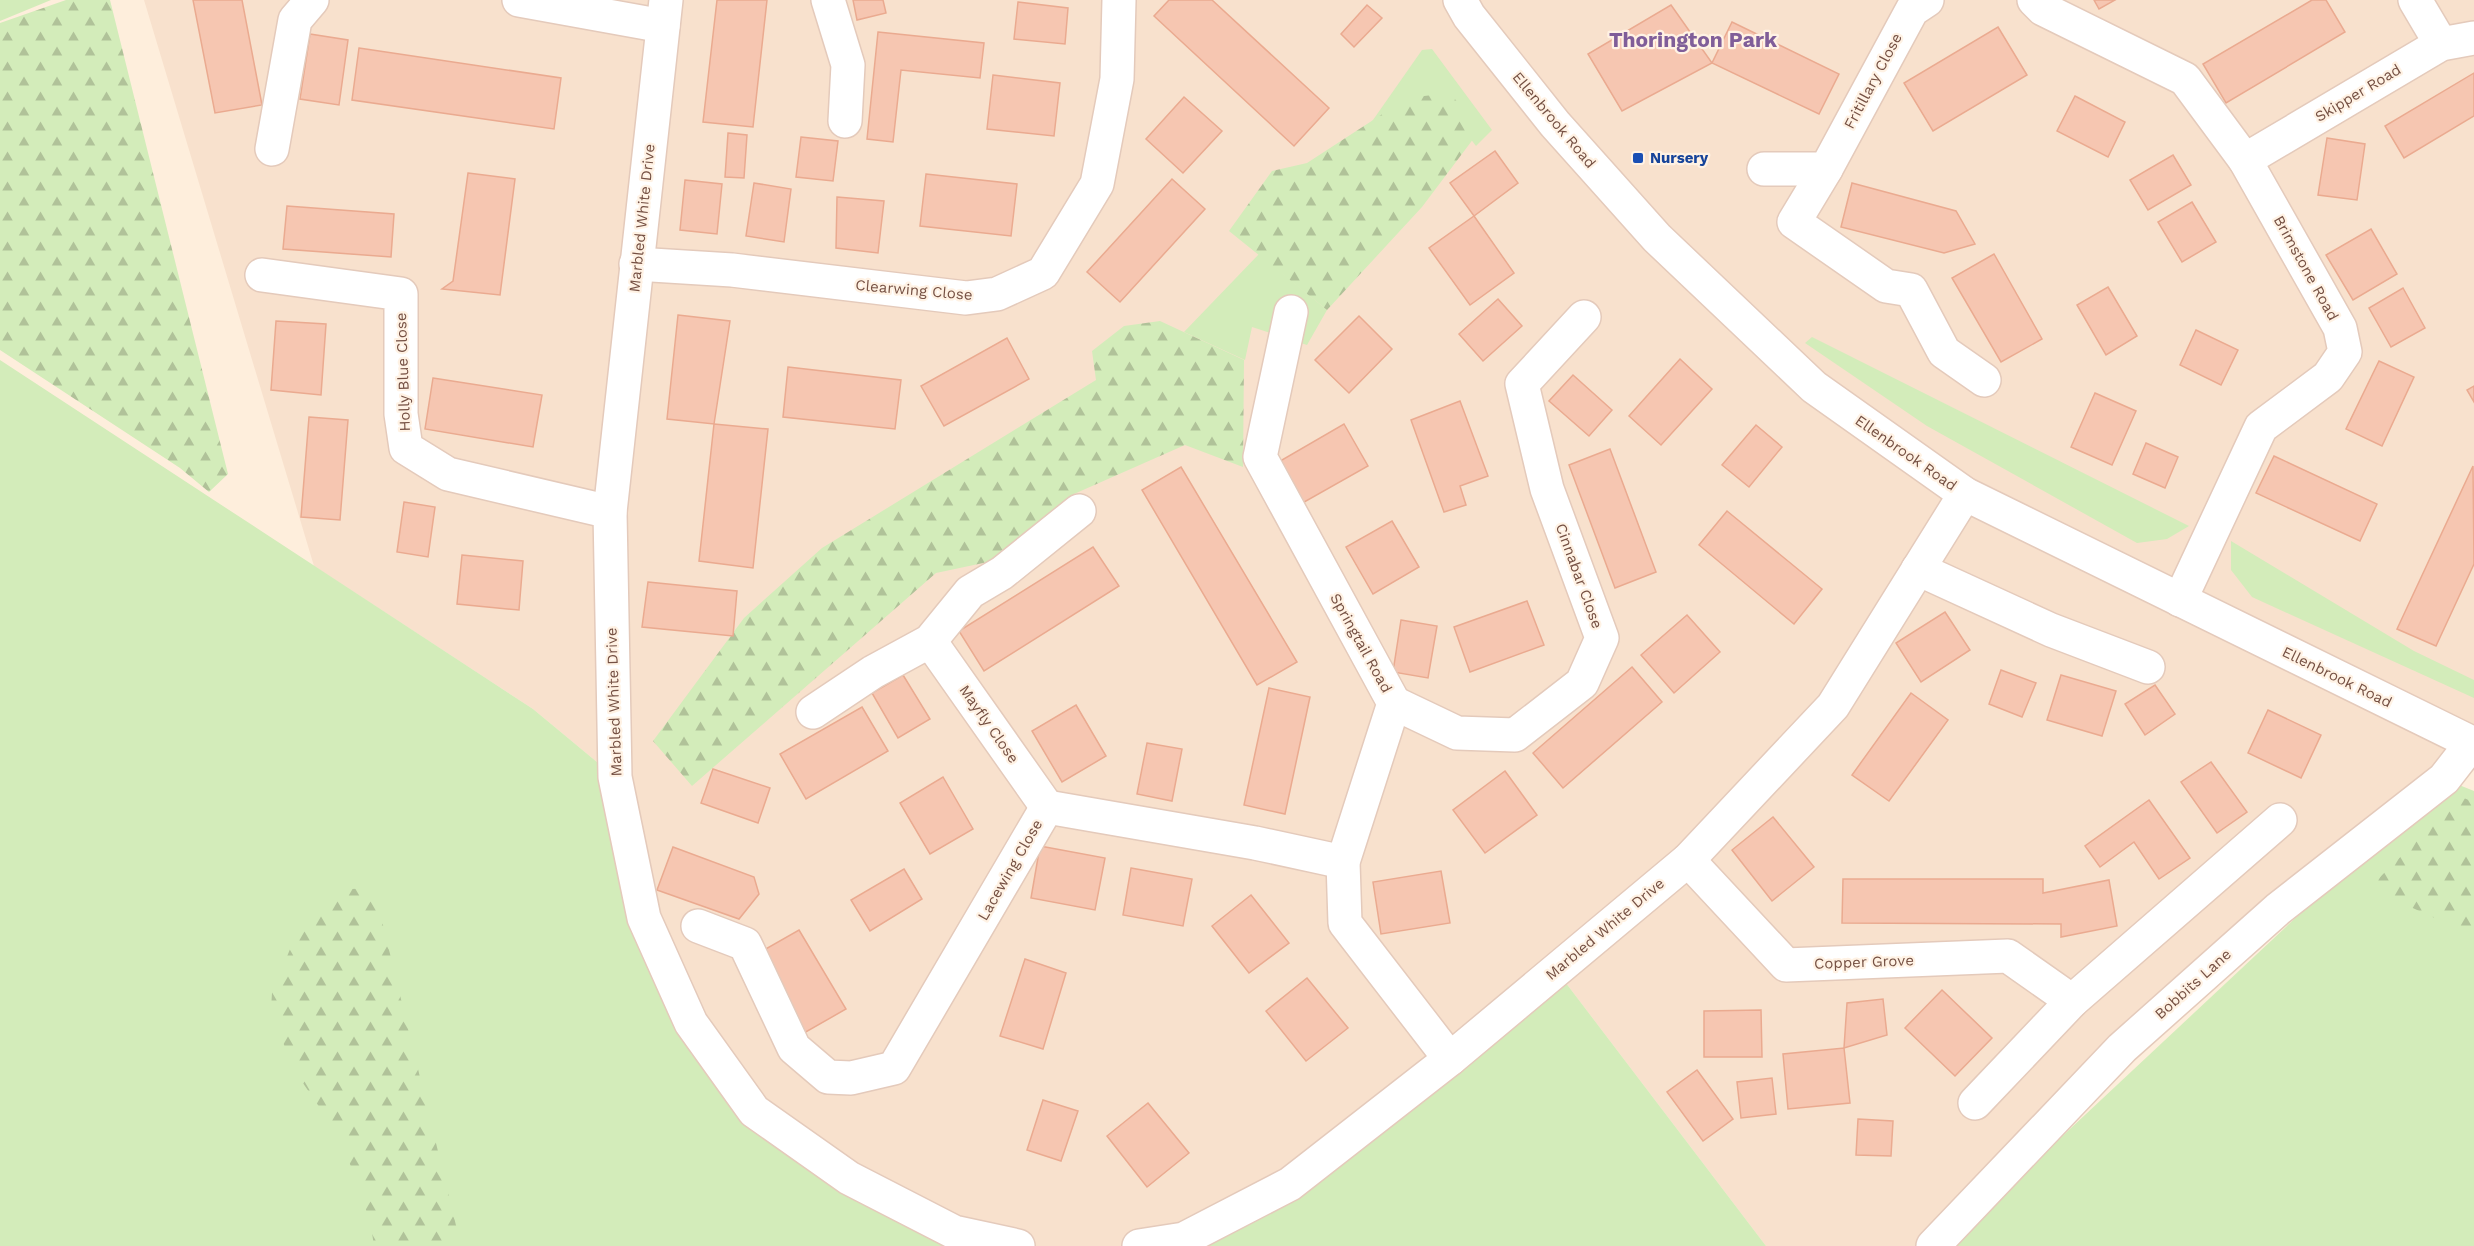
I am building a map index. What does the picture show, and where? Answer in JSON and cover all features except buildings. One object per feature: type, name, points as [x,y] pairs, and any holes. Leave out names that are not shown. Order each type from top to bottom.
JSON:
[{"type":"street","points":[[272,149],[295,20],[312,0]]},
{"type":"street","points":[[519,0],[665,13]]},
{"type":"street","points":[[828,0],[848,65],[845,122]]},
{"type":"street","name":"Clearwing Close","points":[[636,264],[732,270],[966,298],[997,294],[1043,273],[1097,184],[1117,79],[1119,0]]},
{"type":"street","name":"Ellenbrook Road","points":[[1460,0],[1469,16],[1555,124],[1687,268],[1814,387],[1965,494],[2473,744]]},
{"type":"street","name":"Fritillary Close","points":[[1927,0],[1912,10],[1826,169],[1794,222],[1886,286],[1911,290],[1944,352],[1984,380]]},
{"type":"street","name":"Brimstone Road","points":[[2034,0],[2043,9],[2185,79],[2246,160],[2340,328],[2344,352],[2328,377],[2261,428],[2180,600]]},
{"type":"street","points":[[2415,0],[2441,44]]},
{"type":"street","name":"Marbled White Drive","points":[[665,13],[610,512],[615,777],[644,918],[691,1023],[754,1111],[849,1178],[954,1232],[1018,1246]]},
{"type":"street","name":"Skipper Road","points":[[2246,160],[2441,44],[2474,38]]},
{"type":"street","points":[[1764,169],[1826,169]]},
{"type":"street","name":"Holly Blue Close","points":[[262,275],[401,294],[401,414],[406,448],[448,474],[610,512]]},
{"type":"street","name":"Springtail Road","points":[[1291,312],[1260,457],[1394,703],[1343,862],[1345,923],[1450,1059]]},
{"type":"street","name":"Cinnabar Close","points":[[1394,703],[1456,733],[1515,735],[1582,683],[1602,638],[1547,489],[1522,384],[1584,317]]},
{"type":"street","name":"Marbled White Drive","points":[[1139,1246],[1184,1239],[1290,1184],[1450,1059],[1688,860],[1833,706],[1965,494]]},
{"type":"street","points":[[813,712],[873,672],[930,640],[970,592],[1002,573],[1079,511]]},
{"type":"street","points":[[1918,569],[2040,625],[2148,667]]},
{"type":"street","name":"Mayfly Close","points":[[930,640],[1047,807]]},
{"type":"street","name":"Bobbits Lane","points":[[1934,1246],[2122,1048],[2278,909],[2444,779],[2473,744]]},
{"type":"street","name":"Lacewing Close","points":[[698,926],[746,944],[795,1048],[828,1077],[851,1078],[894,1068],[1047,807],[1255,843],[1343,862]]},
{"type":"street","points":[[1975,1103],[2072,1001],[2280,820]]},
{"type":"street","name":"Copper Grove","points":[[1688,860],[1786,966],[2008,956],[2072,1001]]},
{"type":"shaded area","points":[[144,0],[2474,0],[2474,738],[2278,909],[1933,1246],[1766,1246],[1556,970],[1290,1184],[1139,1246],[1018,1246],[954,1232],[754,1111],[691,1023],[615,777],[533,709],[314,566]]},
{"type":"green space","points":[[0,0],[51,0],[0,21]]},
{"type":"green space","points":[[66,0],[110,0],[228,474],[209,492],[180,468],[0,350],[0,23]]},
{"type":"green space","points":[[1432,49],[1492,130],[1476,146],[1457,121],[1366,130],[1422,50]]},
{"type":"green space","points":[[1450,93],[1480,130],[1422,207],[1327,310],[1229,231],[1272,171],[1307,163],[1407,98]]},
{"type":"green space","points":[[1259,254],[1327,310],[1307,345],[1252,327],[1245,360],[1184,332]]},
{"type":"green space","points":[[1160,321],[1244,360],[1243,467],[1185,445],[1074,494],[1042,528],[988,562],[936,573],[692,786],[653,741],[744,618],[822,548],[1096,380],[1092,351],[1124,326]]},
{"type":"green space","points":[[1812,337],[2189,526],[2167,539],[2137,543],[1927,426],[1805,343]]},
{"type":"green space","points":[[0,360],[533,709],[615,777],[644,918],[754,1111],[849,1178],[1018,1246],[0,1246]]},
{"type":"green space","points":[[2231,541],[2414,651],[2474,680],[2474,698],[2252,597],[2231,570]]},
{"type":"green space","points":[[2444,779],[2474,791],[2474,1246],[1945,1246]]},
{"type":"green space","points":[[2461,797],[2474,802],[2474,936],[2369,888]]},
{"type":"green space","points":[[374,888],[461,1246],[374,1246],[371,1226],[356,1178],[335,1130],[292,1067],[271,1009],[272,993],[302,920],[321,901],[351,889]]},
{"type":"green space","points":[[1556,970],[1766,1246],[1139,1246],[1290,1184]]},
{"type":"place","name":"Nursery","points":[[1638,158]]},
{"type":"district","name":"Thorington Park","points":[[1693,39]]}]
